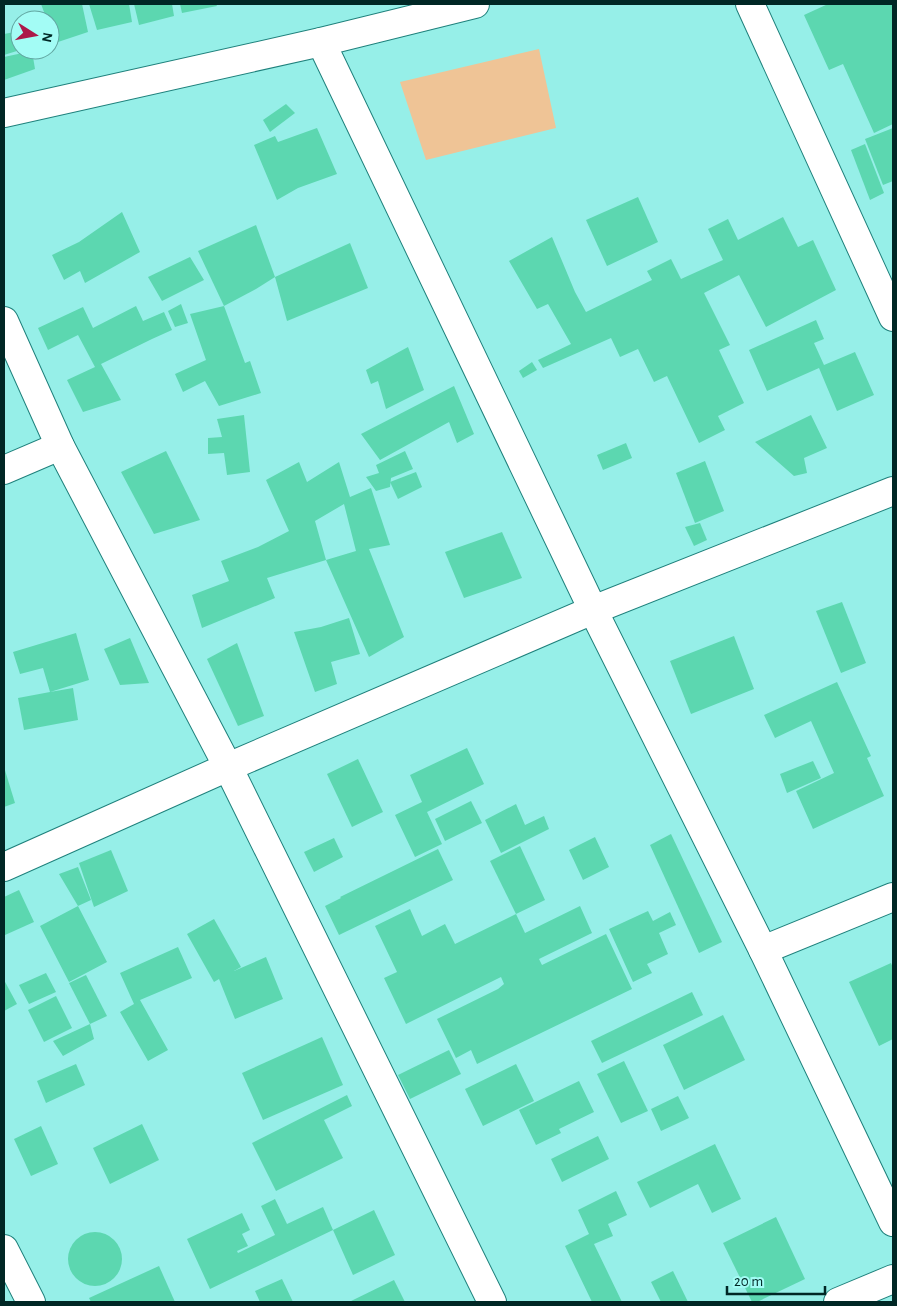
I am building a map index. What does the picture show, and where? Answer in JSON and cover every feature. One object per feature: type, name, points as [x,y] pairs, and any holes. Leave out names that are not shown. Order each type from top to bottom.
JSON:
[{"type":"street","points":[[4,113],[321,42],[475,4]]},
{"type":"street","points":[[750,4],[893,317]]},
{"type":"street","points":[[321,42],[593,610],[763,950],[893,1222]]},
{"type":"street","points":[[4,321],[60,446],[228,768],[492,1302]]},
{"type":"street","points":[[4,470],[60,446]]},
{"type":"street","points":[[4,867],[593,610],[893,491]]},
{"type":"street","points":[[763,950],[893,897]]},
{"type":"street","points":[[4,1249],[30,1302]]},
{"type":"street","points":[[838,1302],[893,1279]]},
{"type":"shaded area","points":[[539,49],[556,128],[426,160],[400,82]]},
{"type":"building","points":[[41,4],[82,4],[88,32],[60,41],[60,10],[43,10]]},
{"type":"building","points":[[89,4],[129,4],[132,22],[97,30]]},
{"type":"building","points":[[134,4],[172,4],[174,16],[139,25]]},
{"type":"building","points":[[180,4],[216,4],[217,6],[182,13]]},
{"type":"building","points":[[828,4],[893,4],[893,124],[874,133],[843,64],[829,70],[804,15]]},
{"type":"building","points":[[10,33],[10,53],[4,55],[4,34]]},
{"type":"building","points":[[10,56],[10,60],[34,60],[35,69],[4,80],[4,57]]},
{"type":"building","points":[[286,104],[295,113],[270,132],[263,120]]},
{"type":"building","points":[[317,128],[337,174],[298,188],[277,200],[254,145],[275,136],[278,142]]},
{"type":"building","points":[[893,128],[893,181],[883,185],[865,139]]},
{"type":"building","points":[[865,144],[884,193],[870,200],[851,150]]},
{"type":"building","points":[[638,197],[658,242],[607,266],[586,220]]},
{"type":"building","points":[[122,212],[140,252],[85,283],[80,271],[64,280],[52,255],[79,242]]},
{"type":"building","points":[[783,217],[798,247],[813,240],[836,290],[766,327],[739,275],[704,293],[730,345],[719,350],[744,403],[718,416],[725,430],[699,443],[667,376],[654,382],[638,349],[620,357],[611,338],[543,368],[538,360],[571,344],[548,304],[537,309],[509,261],[552,237],[575,292],[586,312],[652,280],[647,271],[671,259],[681,279],[723,260],[708,229],[728,219],[738,240]]},
{"type":"building","points":[[256,225],[275,277],[224,306],[198,251]]},
{"type":"building","points":[[350,243],[368,288],[287,321],[275,277]]},
{"type":"building","points":[[190,257],[204,280],[162,301],[148,277]]},
{"type":"building","points":[[181,304],[188,323],[175,327],[168,311]]},
{"type":"building","points":[[136,306],[143,321],[164,312],[172,330],[101,364],[121,400],[83,412],[67,380],[95,367],[78,335],[48,350],[38,328],[83,307],[93,328]]},
{"type":"building","points":[[224,306],[245,363],[250,361],[261,393],[219,406],[205,381],[183,392],[175,374],[206,360],[190,314]]},
{"type":"building","points":[[816,320],[824,339],[814,343],[824,365],[855,352],[874,395],[837,411],[819,368],[767,391],[749,350]]},
{"type":"building","points":[[408,347],[424,390],[386,409],[378,381],[371,384],[366,370]]},
{"type":"building","points":[[532,362],[537,370],[523,378],[519,371]]},
{"type":"building","points":[[454,386],[474,434],[457,443],[449,422],[380,460],[361,434]]},
{"type":"building","points":[[244,415],[250,472],[227,475],[224,453],[208,454],[208,438],[222,437],[217,419]]},
{"type":"building","points":[[811,415],[827,448],[804,458],[807,473],[794,476],[755,442]]},
{"type":"building","points":[[626,443],[632,458],[603,470],[597,455]]},
{"type":"building","points":[[166,451],[200,520],[154,534],[121,472]]},
{"type":"building","points":[[405,451],[413,469],[391,478],[390,487],[376,491],[366,477],[379,473],[376,465]]},
{"type":"building","points":[[705,461],[724,511],[695,523],[676,473]]},
{"type":"building","points":[[299,462],[307,482],[339,462],[350,497],[371,488],[390,545],[369,549],[404,637],[369,657],[326,560],[267,578],[275,598],[202,628],[192,595],[229,581],[221,561],[258,547],[289,531],[266,480]],"holes":[[[344,504],[356,551],[326,560],[315,521]]]},
{"type":"building","points":[[416,472],[422,487],[398,499],[390,482]]},
{"type":"building","points":[[700,523],[707,540],[694,546],[685,527]]},
{"type":"building","points":[[502,532],[522,578],[464,598],[445,552]]},
{"type":"building","points":[[842,602],[866,663],[841,673],[816,611]]},
{"type":"building","points":[[349,618],[360,654],[331,662],[337,684],[315,692],[294,632],[321,627]]},
{"type":"building","points":[[76,633],[89,680],[50,692],[43,668],[20,674],[13,652]]},
{"type":"building","points":[[734,636],[754,689],[691,714],[670,661]]},
{"type":"building","points":[[130,638],[149,683],[120,685],[104,649]]},
{"type":"building","points":[[237,643],[264,716],[238,726],[207,659]]},
{"type":"building","points":[[837,682],[871,756],[867,758],[884,796],[813,829],[796,791],[834,773],[811,721],[775,738],[764,715]]},
{"type":"building","points":[[73,688],[78,720],[24,730],[18,698]]},
{"type":"building","points":[[467,748],[484,784],[427,812],[442,844],[415,857],[395,815],[422,802],[410,775]]},
{"type":"building","points":[[358,759],[383,812],[352,827],[327,774]]},
{"type":"building","points":[[813,761],[821,778],[787,793],[780,774]]},
{"type":"building","points":[[4,767],[15,803],[4,807]]},
{"type":"building","points":[[471,801],[482,823],[445,841],[435,819]]},
{"type":"building","points":[[516,804],[525,825],[544,816],[549,829],[501,853],[485,820]]},
{"type":"building","points":[[671,834],[722,942],[699,953],[650,845]]},
{"type":"building","points":[[595,837],[609,867],[583,880],[569,850]]},
{"type":"building","points":[[334,838],[343,857],[314,872],[304,852]]},
{"type":"building","points":[[520,846],[545,900],[516,914],[490,861]]},
{"type":"building","points":[[438,849],[453,880],[339,935],[325,906]]},
{"type":"building","points":[[111,850],[128,891],[94,907],[79,863]]},
{"type":"building","points":[[78,867],[91,900],[78,906],[59,874]]},
{"type":"building","points":[[19,890],[34,922],[5,935],[4,897]]},
{"type":"building","points":[[78,906],[107,962],[69,982],[40,926]]},
{"type":"building","points":[[580,906],[592,933],[539,959],[542,965],[606,934],[632,989],[477,1064],[471,1050],[456,1058],[437,1019],[498,989],[504,984],[501,977],[406,1024],[384,978],[397,972],[375,926],[410,909],[422,936],[445,924],[455,944],[516,914],[525,933]]},
{"type":"building","points":[[648,911],[653,921],[670,912],[676,925],[659,933],[668,954],[647,964],[652,973],[633,982],[609,929]]},
{"type":"building","points":[[214,919],[241,967],[234,971],[266,957],[283,999],[235,1019],[219,979],[214,982],[187,934]]},
{"type":"building","points":[[178,947],[192,978],[140,1000],[168,1050],[148,1061],[120,1012],[134,1004],[120,973]]},
{"type":"building","points":[[891,963],[893,968],[893,1039],[879,1046],[849,982]]},
{"type":"building","points":[[46,973],[56,992],[29,1004],[19,985]]},
{"type":"building","points":[[86,975],[107,1016],[90,1024],[69,983]]},
{"type":"building","points":[[4,980],[17,1004],[4,1011]]},
{"type":"building","points":[[692,992],[703,1015],[602,1063],[591,1041]]},
{"type":"building","points":[[56,996],[72,1028],[44,1042],[28,1010]]},
{"type":"building","points":[[723,1015],[745,1060],[684,1090],[663,1045]]},
{"type":"building","points":[[90,1024],[94,1039],[63,1056],[53,1041]]},
{"type":"building","points":[[322,1037],[343,1085],[263,1120],[242,1073]]},
{"type":"building","points":[[449,1050],[461,1074],[410,1099],[398,1075]]},
{"type":"building","points":[[624,1061],[648,1111],[621,1123],[597,1074]]},
{"type":"building","points":[[76,1064],[85,1085],[46,1103],[37,1081]]},
{"type":"building","points":[[516,1064],[534,1101],[483,1126],[465,1089]]},
{"type":"building","points":[[579,1081],[594,1112],[559,1129],[561,1133],[536,1145],[519,1110]]},
{"type":"building","points":[[347,1095],[352,1106],[324,1120],[343,1158],[276,1191],[252,1143]]},
{"type":"building","points":[[678,1096],[689,1118],[661,1131],[651,1109]]},
{"type":"building","points":[[142,1124],[159,1160],[110,1184],[93,1148]]},
{"type":"building","points":[[41,1126],[58,1164],[31,1176],[14,1139]]},
{"type":"building","points":[[598,1136],[609,1159],[562,1182],[551,1159]]},
{"type":"building","points":[[715,1144],[741,1199],[712,1213],[698,1184],[650,1208],[637,1182]]},
{"type":"building","points":[[616,1191],[627,1215],[608,1224],[613,1236],[594,1244],[622,1302],[592,1302],[565,1246],[589,1234],[578,1210]]},
{"type":"building","points":[[275,1199],[287,1224],[323,1207],[333,1230],[210,1289],[187,1239],[242,1213],[250,1230],[242,1234],[248,1246],[237,1251],[238,1253],[275,1235],[261,1206]]},
{"type":"building","points":[[374,1210],[395,1255],[353,1275],[333,1230]]},
{"type":"building","points":[[776,1217],[805,1279],[757,1302],[752,1302],[723,1243]]},
{"type":"building","points":[[90,1232],[100,1232],[110,1236],[118,1244],[122,1259],[118,1274],[110,1282],[100,1286],[90,1286],[80,1282],[72,1274],[68,1264],[68,1254],[72,1244],[80,1236]]},
{"type":"building","points":[[159,1266],[175,1302],[91,1302],[89,1298]]},
{"type":"building","points":[[673,1271],[688,1302],[661,1302],[651,1282]]},
{"type":"building","points":[[282,1279],[293,1302],[260,1302],[255,1291]]},
{"type":"building","points":[[394,1280],[405,1302],[349,1302]]}]
